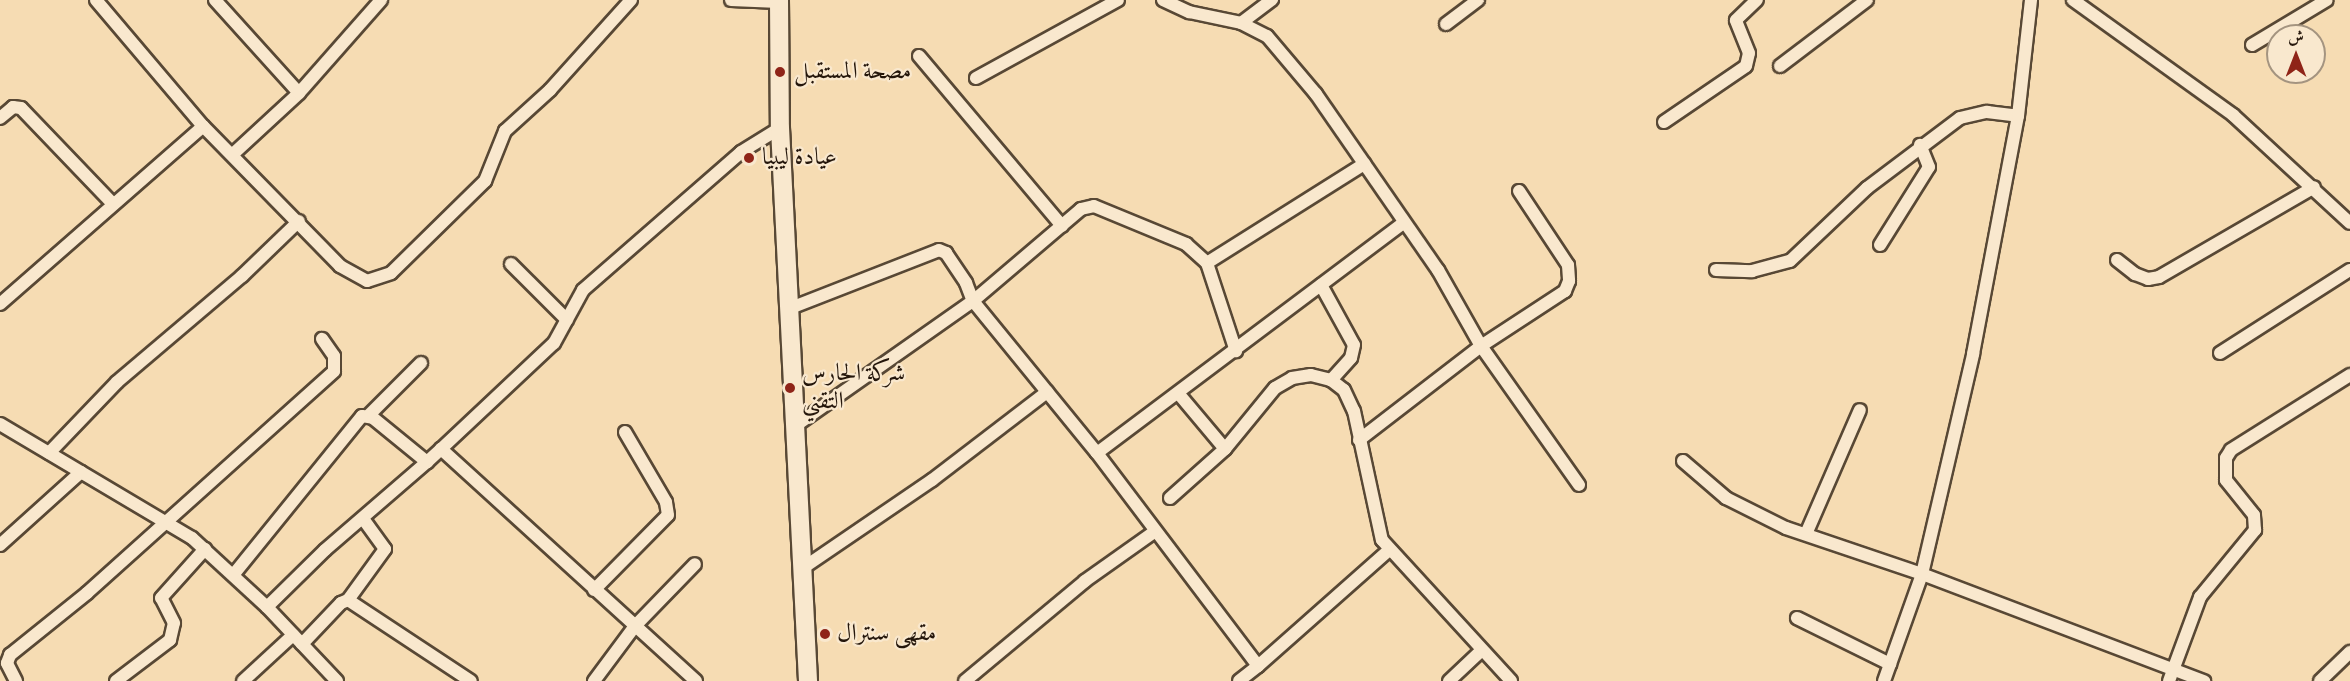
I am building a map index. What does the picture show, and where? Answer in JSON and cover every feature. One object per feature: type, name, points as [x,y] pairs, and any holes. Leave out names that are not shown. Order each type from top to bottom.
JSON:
[{"type":"main road","points":[[779,1],[780,128],[808,681]]},
{"type":"street","points":[[96,0],[202,126],[299,221],[324,251],[354,276],[367,281],[390,273],[485,181],[505,131],[550,90],[631,0]]},
{"type":"street","points":[[215,0],[299,93]]},
{"type":"street","points":[[233,154],[299,93],[381,0]]},
{"type":"street","points":[[730,0],[779,1]]},
{"type":"street","points":[[976,78],[1118,0]]},
{"type":"street","points":[[1163,0],[1189,12],[1241,23],[1268,36],[1316,94],[1403,223],[1438,270],[1481,346],[1578,485]]},
{"type":"street","points":[[1241,23],[1272,0]]},
{"type":"street","points":[[1446,24],[1478,0]]},
{"type":"street","points":[[1664,122],[1746,66],[1749,53],[1736,21],[1757,0]]},
{"type":"street","points":[[1780,66],[1867,0]]},
{"type":"street","points":[[1884,681],[1922,574],[1973,354],[2018,116],[2031,0]]},
{"type":"street","points":[[2073,0],[2181,74],[2314,187],[2350,222]]},
{"type":"street","points":[[2252,45],[2327,0]]},
{"type":"street","points":[[919,56],[1062,226]]},
{"type":"street","points":[[0,118],[13,107],[21,108],[113,204]]},
{"type":"street","points":[[1716,270],[1752,271],[1790,261],[1920,145],[1973,113],[2018,116]]},
{"type":"street","points":[[0,304],[202,126]]},
{"type":"street","points":[[267,607],[554,343],[583,290],[741,152],[780,128]]},
{"type":"street","points":[[1880,245],[1929,167],[1920,145]]},
{"type":"street","points":[[1207,263],[1364,164]]},
{"type":"street","points":[[2117,260],[2135,274],[2148,279],[2159,277],[2314,187]]},
{"type":"street","points":[[1359,440],[1481,346],[1565,291],[1569,281],[1568,265],[1519,191]]},
{"type":"street","points":[[795,426],[973,301],[1082,209],[1106,208],[1186,244],[1207,263],[1236,351]]},
{"type":"street","points":[[49,453],[117,382],[242,276],[299,221]]},
{"type":"street","points":[[1096,453],[1236,351],[1403,223]]},
{"type":"street","points":[[788,309],[939,250],[946,253],[966,283],[973,301],[1096,453],[1258,666]]},
{"type":"street","points":[[511,264],[567,320]]},
{"type":"street","points":[[2220,353],[2350,270]]},
{"type":"street","points":[[1321,285],[1354,345],[1351,358],[1331,380]]},
{"type":"street","points":[[16,681],[4,666],[10,655],[87,592],[334,371],[334,356],[322,339]]},
{"type":"street","points":[[234,574],[356,420],[368,416],[421,363]]},
{"type":"street","points":[[1170,498],[1225,449],[1275,388],[1292,378],[1311,375],[1331,380],[1344,390],[1354,411],[1375,519],[1389,550],[1511,681]]},
{"type":"street","points":[[2171,675],[2200,597],[2255,530],[2254,515],[2226,480],[2226,458],[2231,450],[2350,375]]},
{"type":"street","points":[[803,568],[932,480],[1047,392]]},
{"type":"street","points":[[1178,393],[1225,449]]},
{"type":"street","points":[[1806,534],[1860,410]]},
{"type":"street","points":[[368,416],[427,462]]},
{"type":"street","points":[[0,424],[165,520],[205,549],[234,574],[337,681]]},
{"type":"street","points":[[594,590],[669,515],[666,502],[626,432]]},
{"type":"street","points":[[441,449],[696,681]]},
{"type":"street","points":[[1683,461],[1726,498],[1806,534],[1922,574],[2171,675],[2204,681]]},
{"type":"street","points":[[0,545],[81,472]]},
{"type":"street","points":[[302,644],[340,603],[348,600],[385,549],[363,519]]},
{"type":"street","points":[[964,681],[1085,581],[1154,532]]},
{"type":"street","points":[[116,681],[170,640],[174,623],[160,598],[205,549]]},
{"type":"street","points":[[1239,681],[1389,550]]},
{"type":"street","points":[[594,681],[634,626],[695,564]]},
{"type":"street","points":[[348,600],[471,681]]},
{"type":"street","points":[[1797,618],[1890,664]]},
{"type":"street","points":[[243,681],[292,635]]},
{"type":"street","points":[[1449,681],[1482,650]]},
{"type":"street","points":[[2320,681],[2350,652]]},
{"type":"place","name":"مصحة المستقبل","points":[[780,72]]},
{"type":"place","name":"عيادة ليبيا","points":[[749,158]]},
{"type":"place","name":"شركة الحارس التقني","points":[[790,388]]},
{"type":"place","name":"مقهى سنترال","points":[[825,634]]}]
